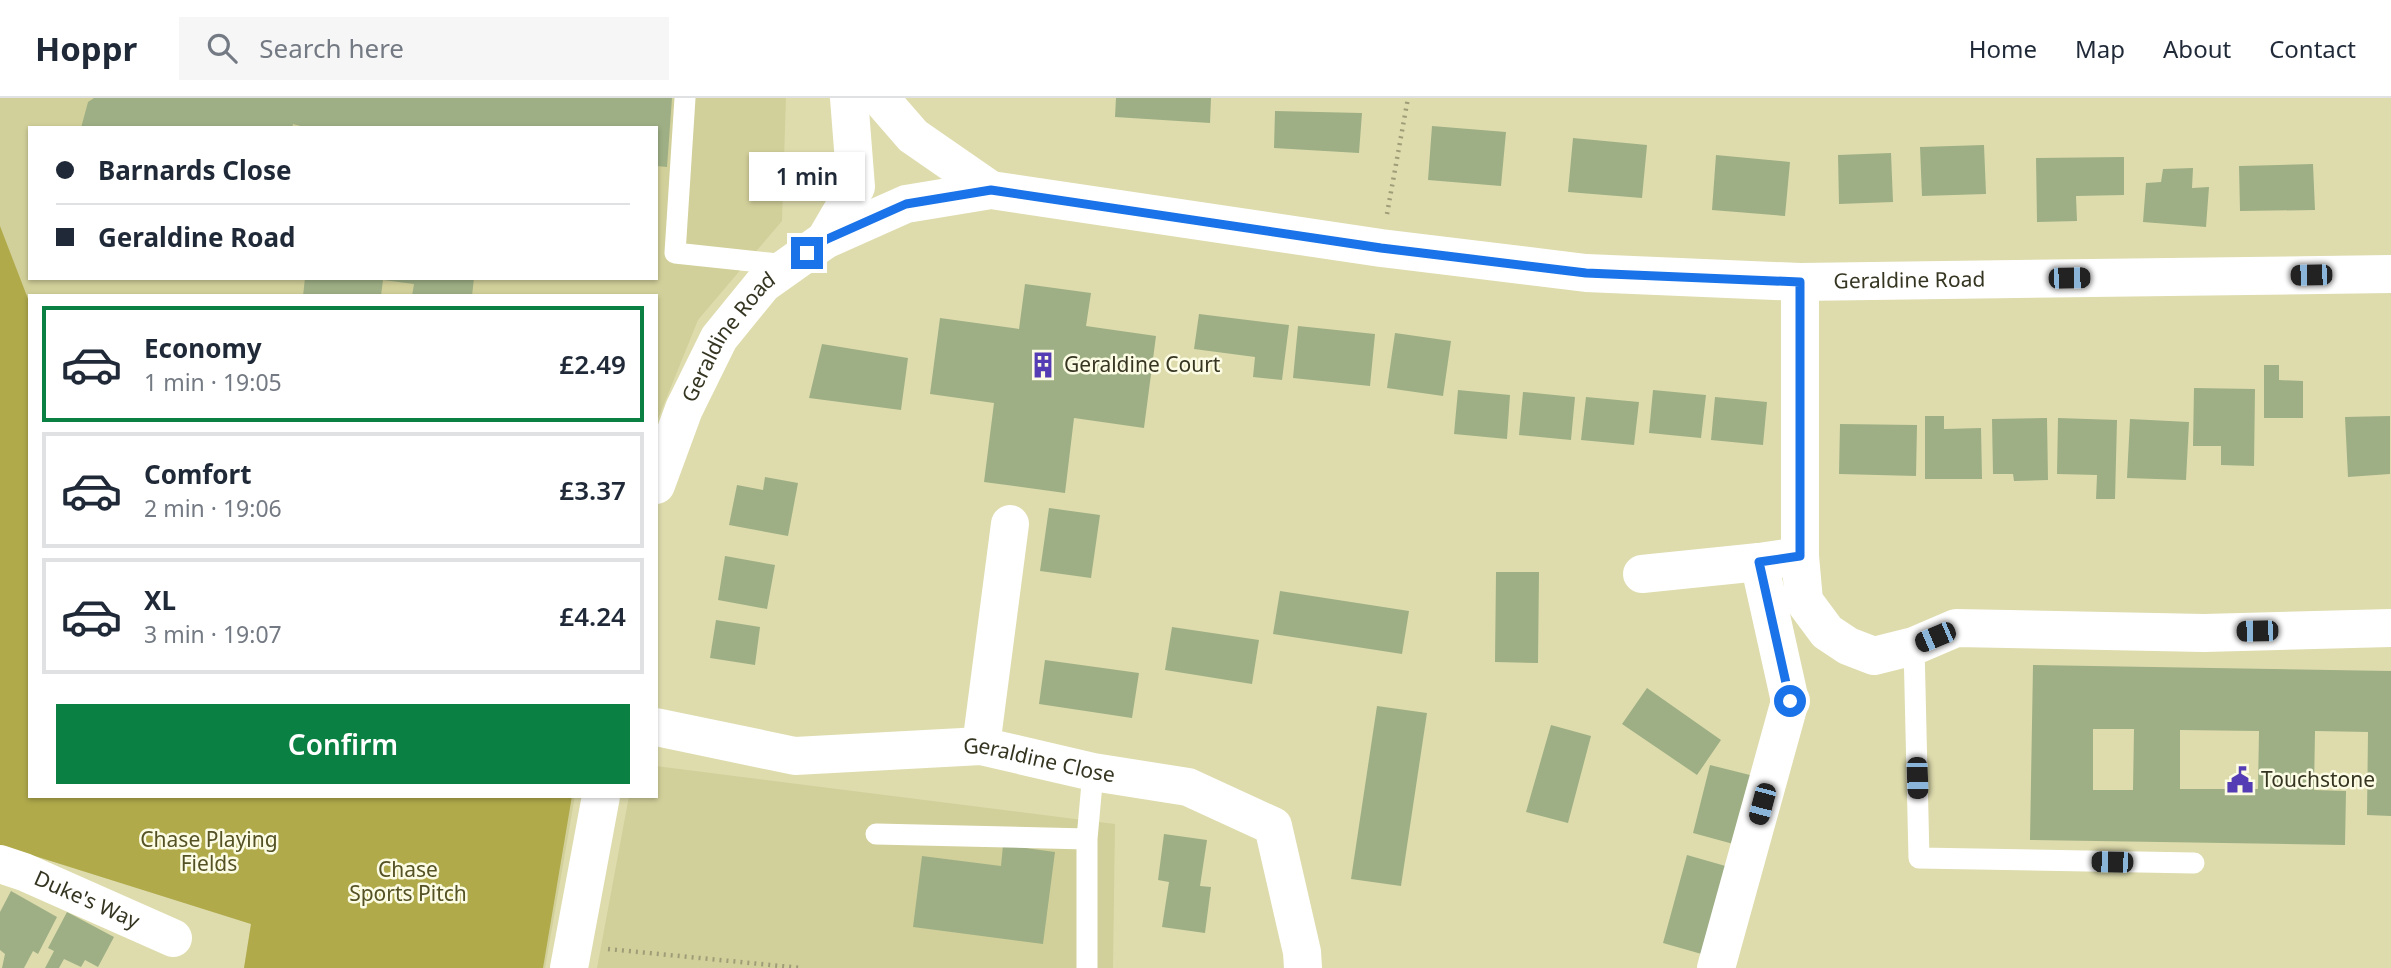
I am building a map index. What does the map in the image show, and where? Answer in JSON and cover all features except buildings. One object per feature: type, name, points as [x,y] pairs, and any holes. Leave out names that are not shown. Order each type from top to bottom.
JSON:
[{"type":"street","points":[[825,240],[856,187],[849,98]]},
{"type":"street","points":[[880,98],[913,136],[991,190]]},
{"type":"street","name":"Geraldine Road","points":[[658,480],[684,409],[719,338],[763,284],[825,240],[906,204],[991,190],[1381,248],[1586,273],[1800,282],[2391,274]]},
{"type":"street","points":[[1800,282],[1800,556],[1804,601],[1827,632],[1848,646],[1874,656],[1914,646],[1956,628],[2204,633],[2391,628]]},
{"type":"street","points":[[981,746],[1010,524]]},
{"type":"street","points":[[1642,574],[1800,556]]},
{"type":"street","points":[[1716,968],[1790,701],[1759,562]]},
{"type":"street","name":"Geraldine Close","points":[[658,727],[795,755],[981,746],[1093,772],[1188,787],[1273,826],[1302,952],[1303,968]]},
{"type":"street","points":[[569,968],[601,798]]},
{"type":"street","name":"Duke's Way","points":[[0,864],[173,938]]},
{"type":"lane","points":[[685,98],[675,253],[789,265]]},
{"type":"lane","points":[[1914,646],[1919,858],[2194,863]]},
{"type":"lane","points":[[1087,968],[1087,839],[1093,772]]},
{"type":"lane","points":[[876,834],[1087,839]]},
{"type":"path","points":[[1381,248],[1408,98]]},
{"type":"path","points":[[579,912],[601,948],[801,968]]},
{"type":"shaded area","points":[[0,98],[786,98],[782,221],[698,320],[658,419],[658,294],[28,294],[28,798],[575,798],[545,968],[244,968],[251,924],[0,845]]},
{"type":"shaded area","points":[[658,766],[1115,824],[1113,968],[597,968],[629,798],[658,798]]},
{"type":"green space","points":[[0,226],[28,299],[28,798],[572,798],[543,968],[244,968],[251,924],[0,845]]},
{"type":"place","name":"Geraldine Court","points":[[1043,365]]},
{"type":"place","name":"Touchstone","points":[[2240,780]]},
{"type":"route","points":[[807,253],[825,240],[906,204],[991,190],[1381,248],[1586,273],[1800,282],[1800,556],[1759,562],[1790,701]]},
{"type":"park label","name":"Chase Playing Fields","points":[[209,852]]},
{"type":"park label","name":"Chase Sports Pitch","points":[[408,882]]}]
